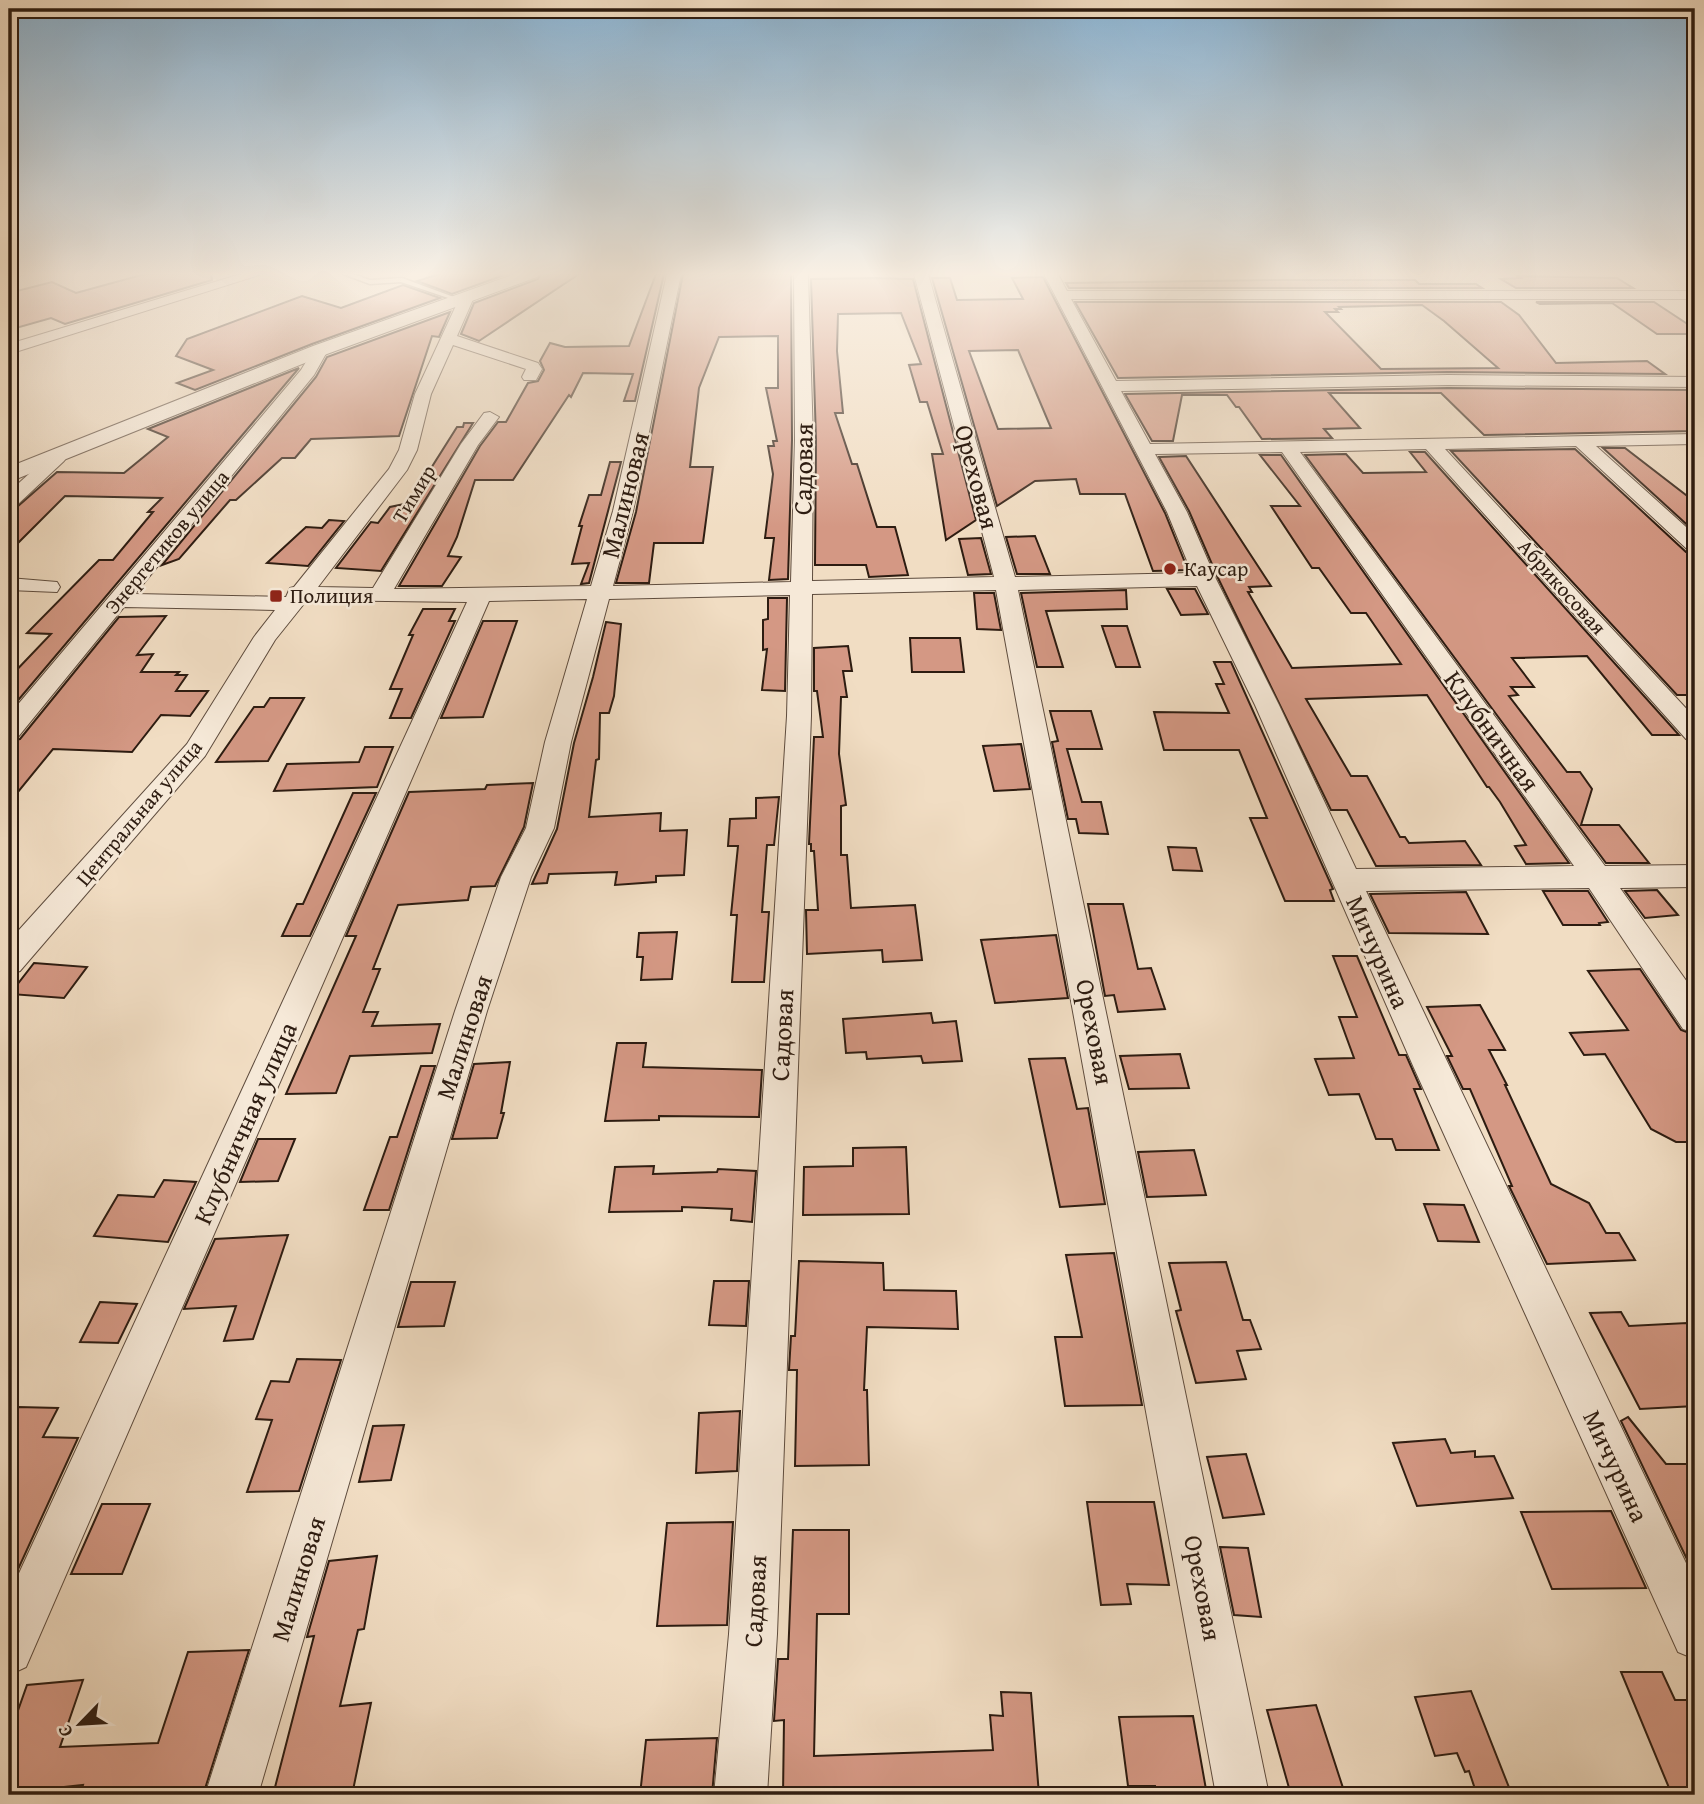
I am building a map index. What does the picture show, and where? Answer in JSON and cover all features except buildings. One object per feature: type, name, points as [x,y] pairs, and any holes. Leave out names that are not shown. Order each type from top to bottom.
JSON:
[{"type":"street","points":[[10,473],[58,457],[300,358]]},
{"type":"street","name":"Энергетиков улица","points":[[9,731],[308,372],[316,358]]},
{"type":"street","name":"Центральная улица","points":[[9,962],[196,750],[265,637],[294,598],[354,529],[398,470],[408,450],[423,394],[438,358]]},
{"type":"street","points":[[508,358],[532,366],[534,369],[530,377]]},
{"type":"street","name":"Малиновая","points":[[232,1795],[471,1011],[516,877],[540,828],[558,742],[623,511],[656,358]]},
{"type":"street","name":"Садовая","points":[[741,1795],[755,1593],[799,716],[804,440],[803,358]]},
{"type":"street","name":"Ореховая","points":[[944,358],[1006,584],[1243,1795]]},
{"type":"street","name":"Мичурина","points":[[1095,358],[1177,512],[1205,579],[1267,705],[1695,1635]]},
{"type":"street","points":[[1110,386],[1448,380],[1695,382]]},
{"type":"street","name":"Тимир","points":[[379,596],[470,444],[490,417]]},
{"type":"street","points":[[1145,450],[1429,442],[1580,441],[1695,431]]},
{"type":"street","points":[[1580,441],[1695,546]]},
{"type":"street","name":"Абрикосовая","points":[[1429,442],[1695,733]]},
{"type":"street","name":"Клубничная","points":[[1286,445],[1597,877],[1695,1019]]},
{"type":"street","points":[[9,502],[58,457]]},
{"type":"street","points":[[119,600],[802,590],[1205,579]]},
{"type":"street","points":[[9,584],[48,587]]},
{"type":"street","name":"Клубничная улица","points":[[9,1650],[481,596]]},
{"type":"street","points":[[1346,880],[1695,876]]},
{"type":"place","name":"Каусар","points":[[1170,569]]},
{"type":"place","name":"Полиция","points":[[276,596]]}]
